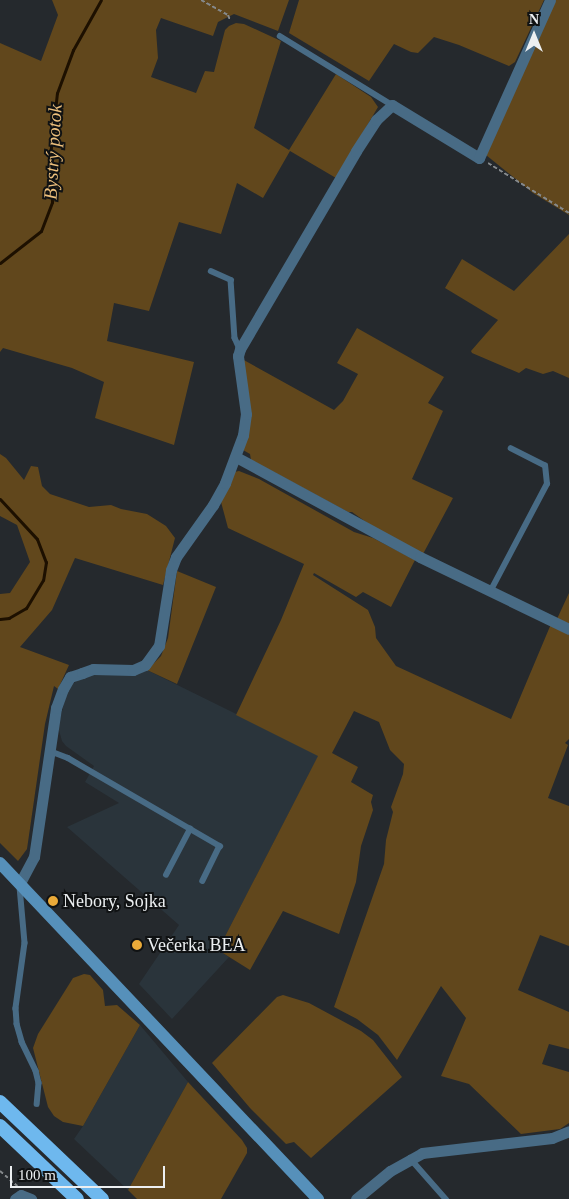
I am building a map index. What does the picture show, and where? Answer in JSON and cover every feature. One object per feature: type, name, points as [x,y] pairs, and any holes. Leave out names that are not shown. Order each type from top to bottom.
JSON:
[{"type":"highway","points":[[0,1102],[102,1199]]},
{"type":"highway","points":[[0,1126],[77,1199]]},
{"type":"main road","points":[[0,863],[318,1199]]},
{"type":"street","points":[[20,883],[34,858],[56,708],[70,677],[93,670],[133,670],[146,665],[155,654],[163,633],[169,586],[176,557],[213,505],[225,483],[243,434],[246,414],[238,356],[240,349],[376,120],[392,105],[479,158],[550,0]]},
{"type":"street","points":[[236,457],[490,592],[569,629]]},
{"type":"street","points":[[356,1199],[390,1171],[410,1158],[422,1153],[552,1138],[569,1131]]},
{"type":"lane","points":[[280,36],[392,105]]},
{"type":"lane","points":[[211,271],[231,280],[235,338],[240,349]]},
{"type":"lane","points":[[490,592],[547,484],[545,466],[511,448]]},
{"type":"lane","points":[[50,751],[68,758],[220,846],[203,881]]},
{"type":"lane","points":[[166,875],[190,829]]},
{"type":"lane","points":[[20,883],[25,942],[19,983],[17,1024],[22,1042],[36,1071],[39,1083],[37,1104]]},
{"type":"lane","points":[[410,1158],[446,1199]]},
{"type":"path","points":[[201,0],[228,15],[230,20]]},
{"type":"path","points":[[479,158],[569,213]]},
{"type":"path","points":[[0,1171],[16,1186],[22,1198]]},
{"type":"shaded area","points":[[52,0],[289,0],[278,31],[234,14],[218,22],[213,36],[161,18],[156,30],[158,58],[151,77],[196,93],[205,71],[214,72],[225,30],[236,23],[244,24],[281,41],[254,128],[289,150],[336,74],[371,97],[378,107],[336,178],[290,151],[263,198],[237,183],[221,234],[179,222],[149,311],[114,303],[107,341],[194,362],[174,445],[95,418],[104,382],[72,368],[3,348],[0,352],[0,43],[41,61],[58,15]]},
{"type":"shaded area","points":[[299,0],[544,0],[515,62],[509,66],[459,45],[434,37],[418,53],[411,52],[394,44],[369,81],[289,33]]},
{"type":"shaded area","points":[[555,0],[569,0],[569,215],[533,193],[486,155]]},
{"type":"shaded area","points":[[569,234],[569,378],[553,371],[543,374],[526,368],[519,373],[472,353],[471,351],[498,320],[445,288],[462,259],[514,291]]},
{"type":"shaded area","points":[[357,328],[444,377],[428,403],[443,411],[412,479],[453,498],[423,554],[373,527],[352,512],[348,512],[251,460],[250,454],[243,450],[242,359],[334,410],[343,401],[358,374],[337,363]]},
{"type":"shaded area","points":[[0,454],[6,458],[24,480],[31,466],[38,467],[42,486],[50,494],[89,507],[111,505],[147,514],[166,526],[175,538],[163,585],[75,558],[52,610],[20,647],[69,665],[58,689],[54,686],[45,724],[27,849],[18,861],[0,843],[0,594],[10,593],[30,562],[17,525],[0,516]]},
{"type":"shaded area","points":[[239,471],[259,479],[354,532],[373,538],[415,560],[391,607],[363,592],[356,597],[314,573],[313,575],[368,610],[375,627],[376,638],[396,666],[511,719],[551,624],[569,632],[569,739],[565,743],[568,745],[548,798],[569,806],[569,946],[540,935],[518,990],[569,1012],[569,1049],[549,1044],[542,1064],[569,1072],[569,1123],[560,1129],[521,1134],[469,1084],[441,1076],[466,1018],[441,986],[397,1060],[378,1035],[357,1019],[334,1007],[384,864],[386,840],[393,812],[391,807],[403,774],[404,764],[390,750],[379,722],[354,711],[332,753],[358,767],[351,782],[373,795],[371,802],[373,810],[361,846],[356,882],[339,934],[283,911],[250,970],[218,950],[318,756],[236,715],[281,620],[304,564],[228,528],[221,502],[234,472]]},
{"type":"shaded area","points":[[177,571],[216,587],[177,684],[147,670],[161,656],[168,638]]},
{"type":"shaded area","points":[[569,593],[569,624],[557,619]]},
{"type":"shaded area","points":[[147,670],[319,755],[218,950],[229,957],[172,1019],[139,984],[179,925],[67,827],[119,803],[85,782],[94,766],[66,746],[62,741],[58,727],[67,692],[74,683],[84,676],[97,673],[134,674]]},
{"type":"shaded area","points":[[84,974],[90,975],[103,990],[105,1006],[117,1005],[140,1025],[83,1126],[63,1122],[54,1116],[48,1107],[33,1048],[38,1034],[73,978]]},
{"type":"shaded area","points":[[283,995],[309,1003],[361,1031],[373,1040],[402,1077],[311,1158],[294,1142],[286,1144],[250,1108],[212,1063],[277,997]]},
{"type":"shaded area","points":[[140,1025],[188,1082],[128,1190],[74,1139]]},
{"type":"shaded area","points":[[188,1082],[242,1140],[247,1148],[247,1153],[221,1199],[137,1199],[128,1190]]},
{"type":"waterway","name":"Bystrý potok","points":[[0,263],[41,231],[52,202],[50,156],[57,93],[73,50],[101,0]]},
{"type":"waterway","name":"Bystrý potok","points":[[0,499],[37,539],[46,562],[43,580],[26,608],[9,618],[0,619]]},
{"type":"place","name":"Nebory, Sojka","points":[[53,901]]},
{"type":"place","name":"Večerka BEA","points":[[137,945]]}]
